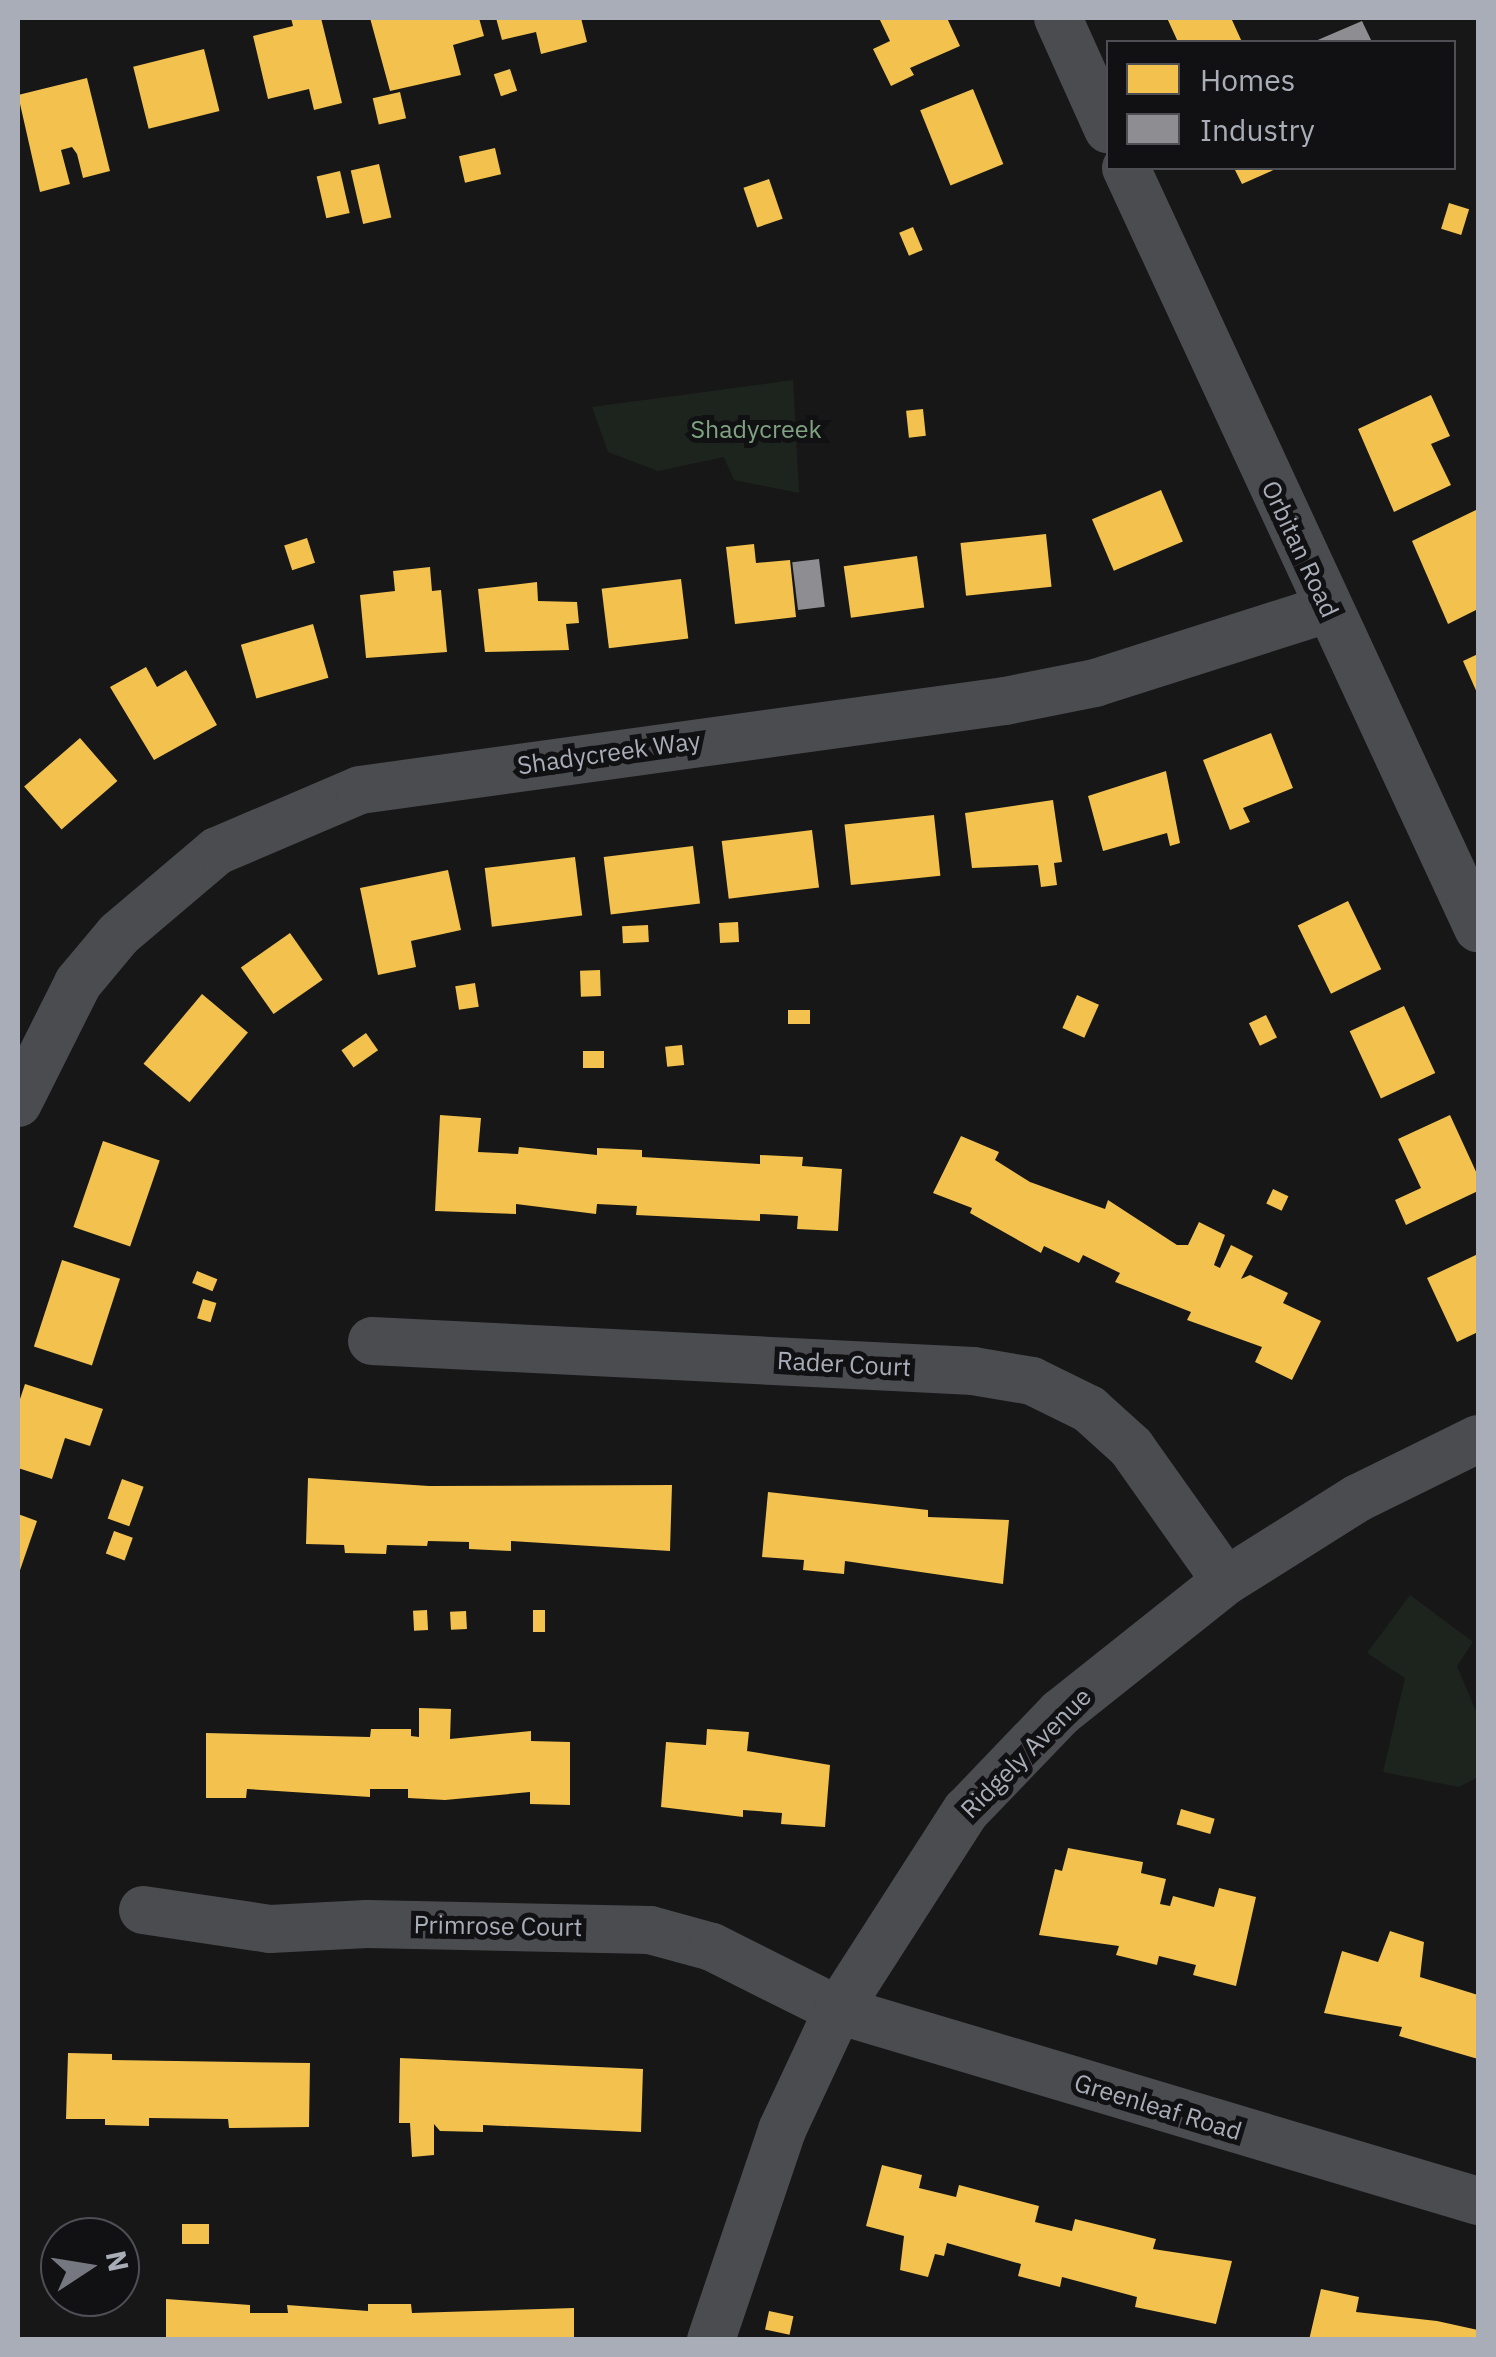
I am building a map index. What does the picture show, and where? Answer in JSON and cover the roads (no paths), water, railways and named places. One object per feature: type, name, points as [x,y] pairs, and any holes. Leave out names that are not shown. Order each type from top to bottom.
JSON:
[{"type":"street","points":[[1058,18],[1106,126]]},
{"type":"street","name":"Orbitan Road","points":[[1127,170],[1478,928]]},
{"type":"street","name":"Shadycreek Way","points":[[18,1103],[78,983],[119,934],[217,851],[360,790],[1005,701],[1095,682],[1327,609]]},
{"type":"street","name":"Rader Court","points":[[372,1341],[973,1371],[1032,1381],[1089,1409],[1131,1447],[1226,1581]]},
{"type":"street","name":"Ridgely Avenue","points":[[711,2340],[782,2130],[838,2010],[941,1844],[1001,1771],[1132,1652],[1226,1581],[1358,1498],[1478,1439]]},
{"type":"street","name":"Primrose Court","points":[[143,1910],[270,1929],[367,1924],[650,1930],[712,1947],[838,2010]]},
{"type":"street","name":"Greenleaf Road","points":[[838,2010],[1478,2201]]},
{"type":"park label","name":"Shadycreek","points":[[756,429]]}]
